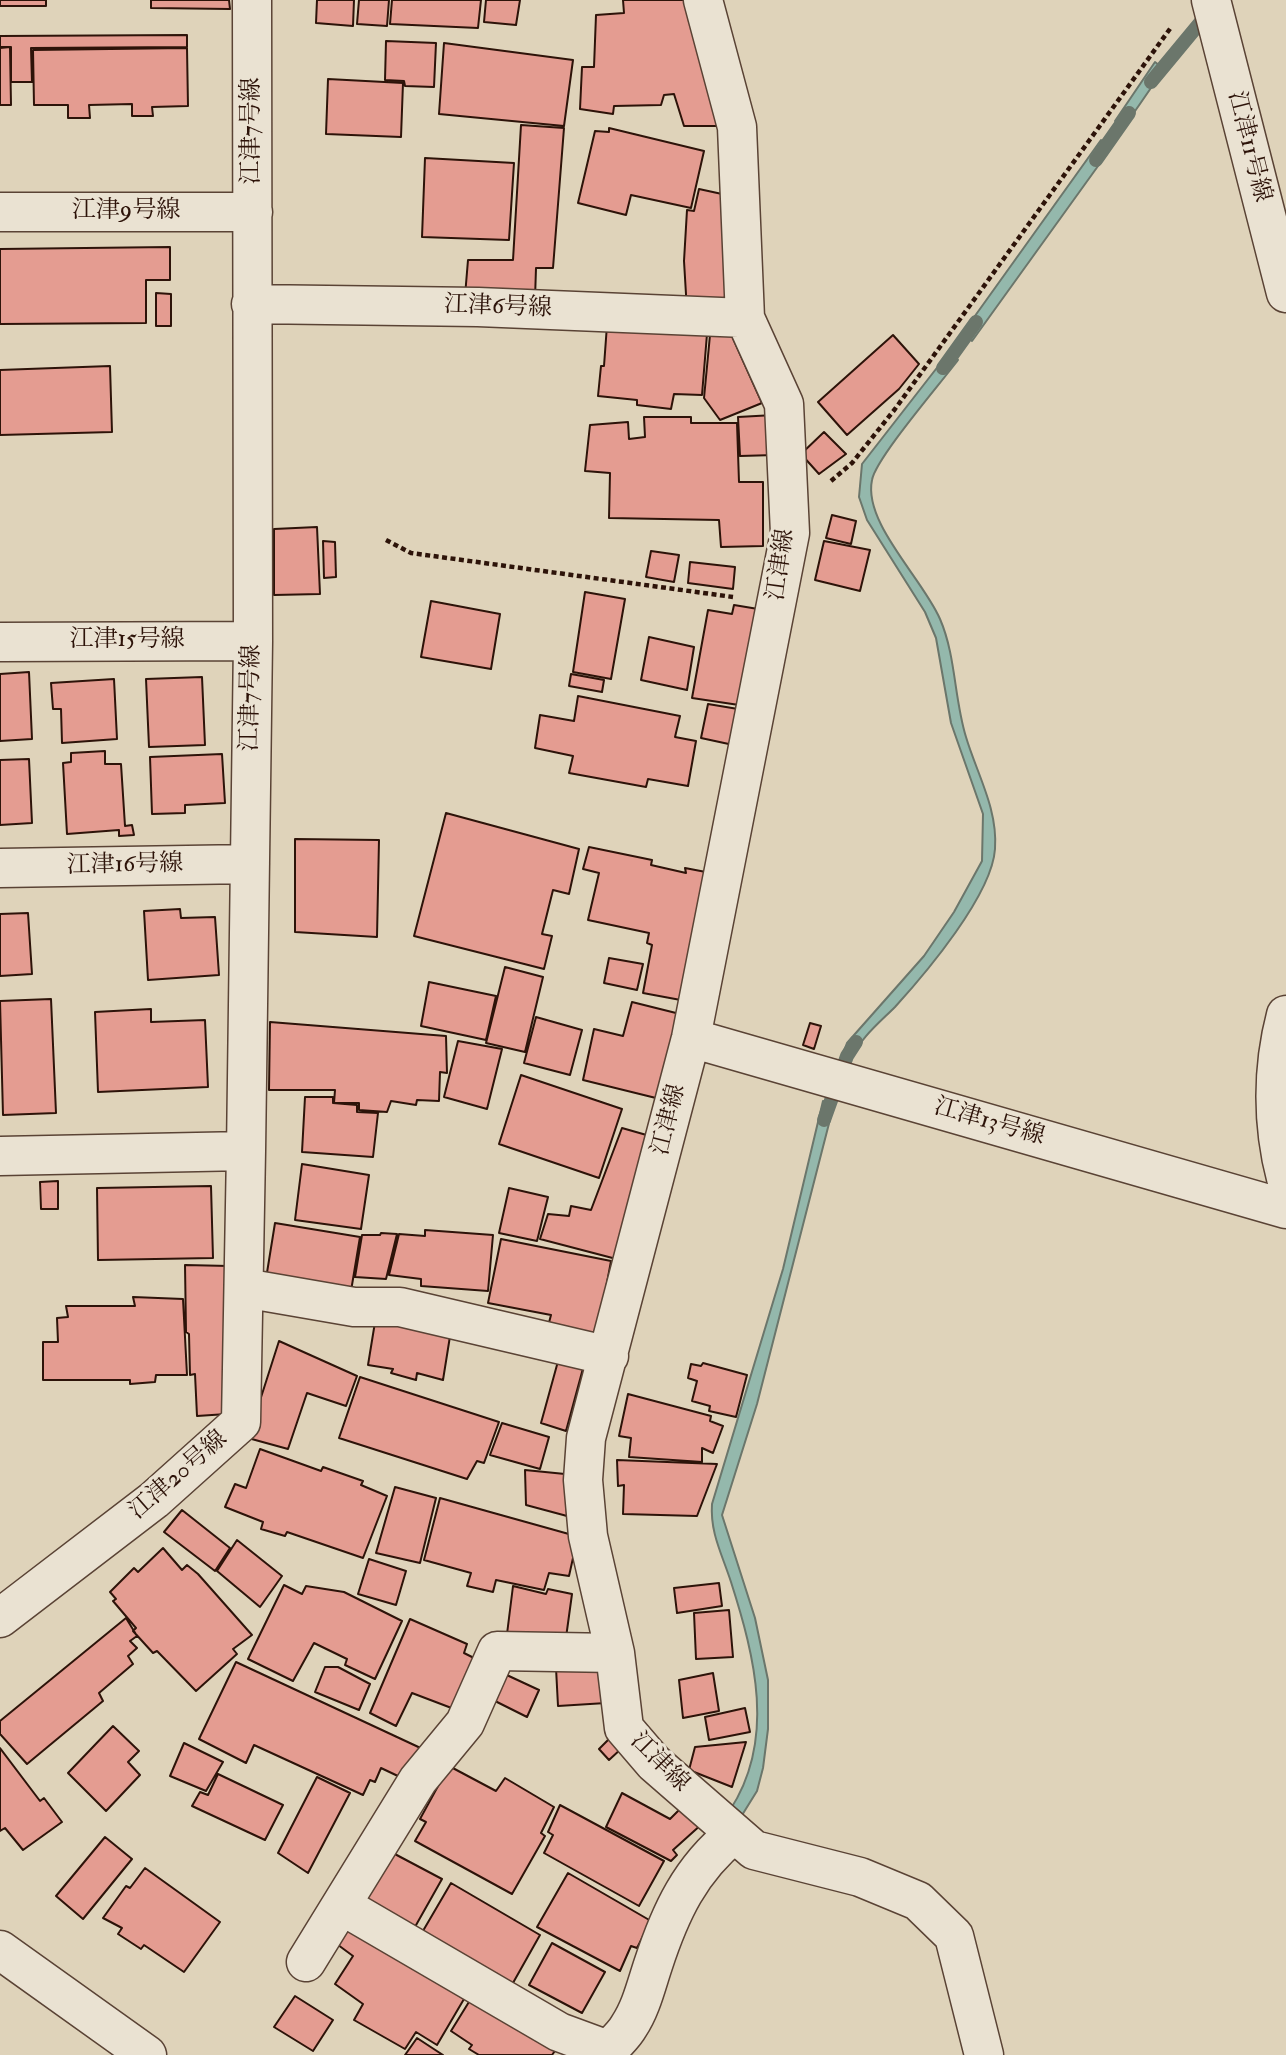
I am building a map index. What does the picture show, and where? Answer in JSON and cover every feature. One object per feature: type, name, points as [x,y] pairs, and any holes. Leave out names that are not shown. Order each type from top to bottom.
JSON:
[{"type":"street","name":"江津7号線","points":[[246,1150],[253,641],[252,0]]},
{"type":"street","name":"江津線","points":[[703,0],[737,127],[745,318],[784,404],[790,533],[691,1038],[586,1438],[583,1480],[588,1536],[615,1653],[624,1728],[654,1763],[754,1850],[860,1877],[918,1901],[954,1936],[984,2055]]},
{"type":"street","name":"江津11号線","points":[[1211,0],[1286,293]]},
{"type":"street","name":"江津9号線","points":[[0,212],[253,212]]},
{"type":"street","name":"江津6号線","points":[[251,304],[478,307],[745,318]]},
{"type":"street","name":"江津15号線","points":[[0,642],[253,641]]},
{"type":"street","name":"江津16号線","points":[[0,867],[250,864]]},
{"type":"street","points":[[1286,1016],[1275,1056],[1278,1146],[1286,1178]]},
{"type":"street","name":"江津13号線","points":[[691,1038],[1286,1209]]},
{"type":"street","points":[[0,1156],[246,1150]]},
{"type":"street","name":"江津20号線","points":[[0,1618],[154,1500],[241,1422],[246,1150]]},
{"type":"street","points":[[244,1288],[354,1307],[400,1307],[609,1356]]},
{"type":"street","points":[[306,1962],[418,1780],[465,1723],[497,1651],[615,1653]]},
{"type":"street","points":[[341,1905],[559,2032],[606,2053],[629,2027],[642,1999],[668,1918],[685,1888],[702,1863],[734,1834]]},
{"type":"street","points":[[0,1950],[148,2055]]},
{"type":"path","points":[[789,511],[852,463],[1175,22]]},
{"type":"path","points":[[386,540],[411,553],[777,603]]},
{"type":"water","points":[[1155,62],[1164,69],[1122,130],[1115,121]]},
{"type":"water","points":[[1101,140],[1111,148],[972,341],[962,334]]},
{"type":"water","points":[[950,351],[958,360],[910,420],[876,469],[872,480],[872,497],[876,514],[885,532],[932,603],[945,633],[962,722],[990,806],[995,849],[991,868],[982,888],[956,932],[895,1007],[864,1038],[851,1060],[842,1056],[847,1043],[924,956],[954,912],[982,861],[983,814],[951,723],[936,638],[925,612],[867,520],[859,497],[862,464]]},
{"type":"water","points":[[823,1101],[834,1104],[757,1404],[722,1515],[755,1618],[768,1680],[768,1729],[763,1768],[757,1791],[739,1820],[730,1810],[744,1783],[753,1755],[757,1698],[740,1610],[715,1534],[712,1504],[783,1269]]},
{"type":"building","points":[[0,0],[46,0],[46,6],[0,6]]},
{"type":"building","points":[[151,0],[229,0],[230,9],[151,8]]},
{"type":"building","points":[[317,0],[354,0],[353,26],[316,23]]},
{"type":"building","points":[[359,0],[389,0],[387,26],[357,24]]},
{"type":"building","points":[[392,0],[481,0],[478,28],[390,24]]},
{"type":"building","points":[[486,0],[520,0],[516,25],[484,22]]},
{"type":"building","points":[[623,0],[687,0],[689,22],[700,22],[719,126],[684,126],[674,94],[664,95],[661,105],[614,106],[613,114],[580,109],[582,67],[594,67],[596,15],[624,13]]},
{"type":"building","points":[[187,35],[187,47],[31,48],[32,82],[11,82],[11,47],[0,47],[0,36]]},
{"type":"building","points":[[386,41],[436,43],[434,87],[405,86],[404,81],[385,80]]},
{"type":"building","points":[[444,43],[573,60],[564,126],[439,114]]},
{"type":"building","points":[[10,47],[11,105],[0,105],[0,48]]},
{"type":"building","points":[[187,48],[188,106],[152,107],[153,116],[132,116],[132,104],[89,105],[90,118],[68,118],[68,105],[34,105],[33,50]]},
{"type":"building","points":[[328,79],[403,83],[401,137],[326,134]]},
{"type":"building","points":[[521,125],[564,128],[553,268],[536,268],[535,299],[465,296],[468,260],[513,260]]},
{"type":"building","points":[[609,128],[704,151],[691,208],[631,195],[626,215],[578,203],[595,131],[609,132]]},
{"type":"building","points":[[425,158],[514,163],[509,240],[422,237]]},
{"type":"building","points":[[699,189],[722,194],[730,314],[687,311],[684,261],[687,210],[694,211]]},
{"type":"building","points":[[170,247],[170,280],[146,280],[146,323],[0,324],[0,249]]},
{"type":"building","points":[[156,293],[171,294],[171,326],[156,326]]},
{"type":"building","points":[[607,325],[707,334],[702,395],[674,394],[671,409],[637,405],[637,400],[598,396],[601,366],[604,366]]},
{"type":"building","points":[[710,335],[732,336],[762,403],[720,420],[704,398]]},
{"type":"building","points":[[893,335],[919,364],[899,389],[847,435],[818,402]]},
{"type":"building","points":[[110,366],[112,432],[0,435],[0,370]]},
{"type":"building","points":[[774,415],[775,455],[740,456],[738,417]]},
{"type":"building","points":[[644,417],[691,417],[691,423],[737,423],[739,482],[763,482],[763,546],[721,547],[719,520],[609,518],[610,473],[585,471],[590,425],[628,422],[629,439],[645,437]]},
{"type":"building","points":[[824,432],[846,454],[819,474],[801,454]]},
{"type":"building","points":[[832,515],[856,521],[851,544],[826,538]]},
{"type":"building","points":[[317,527],[320,594],[274,595],[274,529]]},
{"type":"building","points":[[323,541],[335,542],[336,577],[324,578]]},
{"type":"building","points":[[824,541],[870,550],[860,591],[815,580]]},
{"type":"building","points":[[651,551],[679,555],[674,582],[646,577]]},
{"type":"building","points":[[690,562],[735,567],[733,589],[688,583]]},
{"type":"building","points":[[585,592],[625,599],[611,679],[573,672]]},
{"type":"building","points":[[431,601],[500,614],[491,669],[421,657]]},
{"type":"building","points":[[734,605],[758,609],[739,705],[692,698],[708,610],[732,614]]},
{"type":"building","points":[[649,637],[694,647],[687,690],[641,680]]},
{"type":"building","points":[[29,672],[32,739],[0,741],[0,674]]},
{"type":"building","points":[[571,674],[604,680],[602,692],[569,686]]},
{"type":"building","points":[[202,677],[205,745],[149,747],[146,679]]},
{"type":"building","points":[[114,679],[117,739],[62,743],[61,709],[53,709],[51,683]]},
{"type":"building","points":[[578,696],[680,716],[675,737],[696,741],[688,786],[648,779],[646,787],[569,773],[573,756],[535,748],[540,715],[574,721]]},
{"type":"building","points":[[708,704],[744,710],[738,746],[701,738]]},
{"type":"building","points":[[105,751],[105,764],[121,764],[125,826],[132,825],[134,835],[119,836],[119,830],[67,834],[63,763],[71,762],[71,753]]},
{"type":"building","points":[[222,754],[225,803],[185,805],[185,813],[152,814],[150,757]]},
{"type":"building","points":[[29,759],[32,823],[0,825],[0,760]]},
{"type":"building","points":[[446,813],[579,849],[569,894],[553,890],[542,934],[552,936],[544,969],[414,936]]},
{"type":"building","points":[[295,839],[379,840],[377,937],[295,932]]},
{"type":"building","points":[[589,847],[652,860],[651,865],[686,873],[685,868],[711,873],[686,1001],[643,993],[652,945],[647,943],[649,933],[588,920],[599,873],[583,869]]},
{"type":"building","points":[[180,909],[181,918],[215,917],[219,975],[148,980],[144,911]]},
{"type":"building","points":[[28,913],[32,974],[0,976],[0,914]]},
{"type":"building","points":[[609,958],[643,964],[637,990],[604,983]]},
{"type":"building","points":[[505,967],[543,977],[525,1052],[486,1043]]},
{"type":"building","points":[[429,982],[496,996],[486,1040],[421,1026]]},
{"type":"building","points":[[51,999],[56,1113],[3,1115],[0,1001]]},
{"type":"building","points":[[632,1002],[684,1015],[664,1100],[583,1080],[594,1029],[623,1036]]},
{"type":"building","points":[[151,1009],[151,1022],[205,1020],[208,1087],[98,1092],[95,1012]]},
{"type":"building","points":[[536,1017],[582,1030],[570,1075],[524,1063]]},
{"type":"building","points":[[270,1022],[446,1036],[447,1073],[440,1072],[439,1101],[417,1100],[416,1105],[391,1101],[387,1112],[359,1110],[359,1103],[334,1103],[335,1090],[269,1090]]},
{"type":"building","points":[[810,1023],[821,1026],[814,1049],[803,1045]]},
{"type":"building","points":[[458,1041],[502,1049],[487,1109],[444,1097]]},
{"type":"building","points":[[521,1075],[622,1109],[599,1178],[499,1144]]},
{"type":"building","points":[[305,1097],[333,1097],[333,1103],[357,1105],[357,1112],[378,1113],[373,1157],[302,1152]]},
{"type":"building","points":[[622,1128],[650,1136],[624,1261],[540,1239],[548,1214],[569,1216],[571,1206],[591,1210]]},
{"type":"building","points":[[302,1164],[369,1175],[361,1229],[295,1220]]},
{"type":"building","points":[[58,1181],[58,1209],[41,1209],[40,1182]]},
{"type":"building","points":[[211,1186],[213,1258],[98,1260],[97,1188]]},
{"type":"building","points":[[509,1188],[548,1197],[537,1241],[499,1233]]},
{"type":"building","points":[[275,1223],[360,1237],[350,1297],[265,1285]]},
{"type":"building","points":[[425,1230],[493,1235],[488,1291],[421,1286],[421,1279],[389,1275],[399,1234],[425,1236]]},
{"type":"building","points":[[397,1234],[386,1279],[355,1277],[362,1235]]},
{"type":"building","points":[[501,1239],[611,1261],[596,1343],[546,1334],[551,1315],[488,1303]]},
{"type":"building","points":[[185,1265],[229,1266],[227,1414],[197,1416],[195,1374],[190,1375],[189,1334],[186,1332]]},
{"type":"building","points":[[133,1297],[183,1299],[187,1375],[156,1375],[155,1382],[130,1384],[130,1380],[43,1380],[43,1342],[58,1342],[57,1318],[68,1317],[66,1306],[135,1306]]},
{"type":"building","points":[[376,1316],[451,1330],[443,1380],[417,1373],[416,1380],[391,1373],[393,1369],[368,1365]]},
{"type":"building","points":[[279,1341],[357,1376],[346,1406],[307,1393],[288,1449],[248,1438]]},
{"type":"building","points":[[560,1354],[585,1361],[566,1431],[541,1423]]},
{"type":"building","points":[[703,1363],[747,1375],[736,1417],[709,1411],[710,1406],[692,1401],[697,1381],[688,1378],[691,1364],[701,1366]]},
{"type":"building","points":[[360,1377],[499,1422],[484,1463],[477,1461],[467,1479],[339,1438]]},
{"type":"building","points":[[628,1394],[711,1416],[710,1421],[723,1426],[713,1453],[702,1448],[702,1462],[629,1457],[631,1438],[619,1436]]},
{"type":"building","points":[[502,1423],[549,1437],[540,1469],[490,1455]]},
{"type":"building","points":[[260,1449],[321,1471],[323,1467],[363,1481],[361,1485],[387,1496],[363,1558],[287,1532],[285,1536],[261,1529],[263,1522],[225,1507],[235,1484],[246,1488]]},
{"type":"building","points":[[617,1460],[717,1464],[697,1516],[623,1514],[624,1485],[618,1486]]},
{"type":"building","points":[[525,1470],[565,1474],[567,1516],[526,1505]]},
{"type":"building","points":[[395,1487],[436,1498],[420,1563],[376,1553]]},
{"type":"building","points":[[440,1498],[576,1536],[569,1576],[549,1573],[544,1590],[496,1580],[493,1592],[467,1586],[471,1573],[424,1560]]},
{"type":"building","points":[[182,1510],[230,1548],[215,1571],[164,1532]]},
{"type":"building","points":[[237,1540],[282,1576],[260,1607],[217,1571]]},
{"type":"building","points":[[163,1548],[182,1570],[187,1565],[198,1574],[252,1635],[233,1649],[237,1654],[196,1691],[157,1651],[153,1653],[133,1631],[136,1628],[113,1601],[116,1599],[110,1592],[134,1568],[138,1572]]},
{"type":"building","points":[[369,1559],[406,1571],[396,1605],[358,1594]]},
{"type":"building","points":[[719,1583],[722,1606],[677,1613],[674,1588]]},
{"type":"building","points":[[284,1585],[302,1594],[306,1586],[344,1592],[402,1621],[375,1679],[345,1665],[347,1659],[314,1643],[293,1681],[248,1659]]},
{"type":"building","points":[[513,1586],[546,1594],[548,1589],[572,1594],[565,1645],[506,1642]]},
{"type":"building","points":[[729,1610],[733,1657],[696,1659],[694,1613]]},
{"type":"building","points":[[126,1618],[137,1636],[130,1641],[137,1648],[128,1656],[133,1664],[99,1693],[103,1701],[27,1764],[0,1734],[0,1721]]},
{"type":"building","points":[[410,1619],[467,1644],[464,1653],[484,1663],[462,1712],[412,1693],[396,1726],[370,1713]]},
{"type":"building","points":[[236,1662],[427,1751],[400,1777],[381,1768],[375,1782],[370,1780],[363,1795],[254,1745],[246,1763],[199,1739]]},
{"type":"building","points":[[603,1665],[606,1703],[558,1706],[556,1668]]},
{"type":"building","points":[[325,1667],[338,1667],[370,1684],[359,1710],[315,1692]]},
{"type":"building","points":[[496,1670],[539,1690],[527,1717],[483,1695]]},
{"type":"building","points":[[713,1673],[719,1711],[683,1718],[679,1680]]},
{"type":"building","points":[[745,1708],[750,1732],[709,1740],[705,1717]]},
{"type":"building","points":[[113,1726],[139,1751],[128,1762],[140,1775],[106,1811],[68,1773]]},
{"type":"building","points":[[611,1737],[622,1748],[609,1760],[599,1749]]},
{"type":"building","points":[[746,1742],[732,1787],[689,1770],[695,1747]]},
{"type":"building","points":[[184,1743],[223,1762],[206,1791],[170,1776]]},
{"type":"building","points":[[0,1748],[40,1801],[44,1798],[62,1822],[23,1850],[5,1828],[0,1831]]},
{"type":"building","points":[[449,1766],[496,1791],[505,1778],[554,1807],[541,1833],[545,1836],[512,1894],[415,1841],[426,1822],[420,1819]]},
{"type":"building","points":[[218,1774],[283,1805],[265,1840],[192,1806],[200,1792],[208,1795]]},
{"type":"building","points":[[317,1777],[350,1793],[308,1873],[278,1853]]},
{"type":"building","points":[[622,1793],[670,1819],[685,1804],[703,1823],[673,1850],[677,1855],[671,1861],[606,1827]]},
{"type":"building","points":[[560,1805],[664,1861],[639,1906],[544,1853],[553,1835],[548,1832]]},
{"type":"building","points":[[105,1837],[132,1859],[83,1919],[56,1896]]},
{"type":"building","points":[[391,1852],[442,1879],[411,1934],[365,1901]]},
{"type":"building","points":[[145,1868],[220,1922],[184,1972],[144,1945],[141,1949],[118,1934],[122,1928],[103,1918],[126,1886],[130,1888]]},
{"type":"building","points":[[568,1873],[651,1921],[637,1948],[631,1946],[620,1971],[537,1927]]},
{"type":"building","points":[[451,1883],[540,1935],[509,1990],[420,1936]]},
{"type":"building","points":[[341,1920],[464,1999],[437,2045],[416,2032],[405,2049],[354,2020],[363,2004],[335,1984],[353,1956],[330,1939]]},
{"type":"building","points":[[552,1943],[605,1972],[582,2013],[529,1985]]},
{"type":"building","points":[[295,1996],[333,2020],[313,2051],[274,2027]]},
{"type":"building","points":[[472,1997],[557,2048],[552,2055],[479,2055],[469,2049],[472,2045],[451,2031]]},
{"type":"building","points":[[417,2038],[443,2055],[405,2055]]},
{"type":"waterway","points":[[1151,82],[1209,12]]},
{"type":"waterway","points":[[1096,160],[1129,113]]},
{"type":"waterway","points":[[943,368],[976,322]]},
{"type":"waterway","points":[[824,1120],[847,1056],[856,1042]]}]
